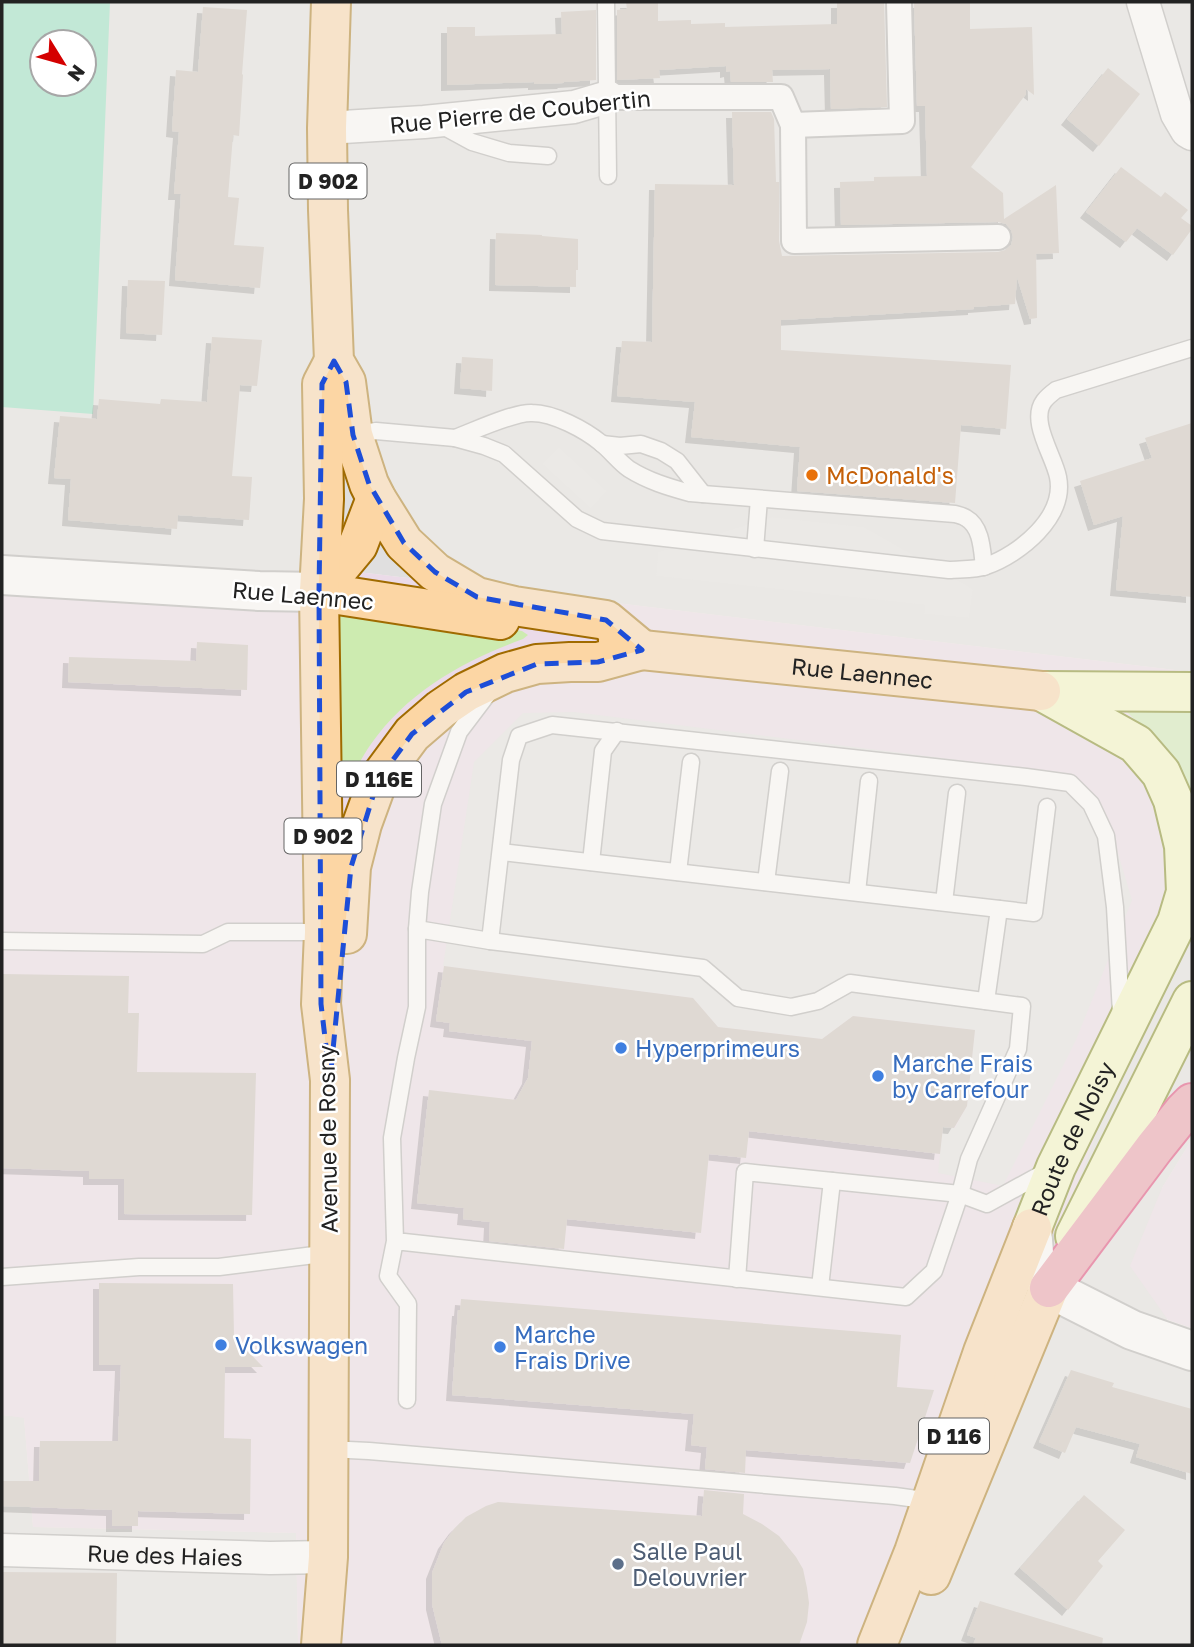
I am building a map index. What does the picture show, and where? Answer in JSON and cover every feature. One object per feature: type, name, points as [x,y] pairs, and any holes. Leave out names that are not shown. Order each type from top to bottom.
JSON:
[{"type":"highway","points":[[1049,1288],[1155,1147],[1192,1103]]},
{"type":"main road","name":"D 902","points":[[331,2],[327,128],[334,361],[346,382],[353,435],[376,498]]},
{"type":"main road","name":"D 902","points":[[319,592],[324,499],[322,384],[334,361]]},
{"type":"main road","points":[[319,592],[358,545],[376,498]]},
{"type":"main road","points":[[376,498],[404,543],[435,572],[477,597],[514,606],[606,620],[642,650]]},
{"type":"main road","name":"Rue Laennec","points":[[319,592],[606,636],[642,650],[1041,691]]},
{"type":"main road","name":"Avenue de Rosny","points":[[319,592],[324,932],[321,1004],[330,1080],[328,1557],[321,1645]]},
{"type":"main road","name":"Rue Laennec","points":[[330,1080],[342,998],[351,867],[362,824],[378,780],[412,734],[466,692],[505,673],[537,664],[598,663],[642,650]]},
{"type":"main road","points":[[1041,691],[1192,692]]},
{"type":"main road","name":"Route de Noisy","points":[[877,1645],[914,1552],[983,1352],[1056,1167],[1178,922],[1186,892],[1184,846],[1173,800],[1161,773],[1136,744],[1041,691]]},
{"type":"main road","name":"D 116","points":[[902,1645],[1049,1288],[1192,1001]]},
{"type":"street","points":[[899,2],[902,121],[793,125],[794,241],[998,237]]},
{"type":"street","points":[[1143,2],[1177,114],[1187,131],[1192,134]]},
{"type":"street","name":"Rue Pierre de Coubertin","points":[[327,128],[434,121],[573,107],[608,97],[781,97],[793,125]]},
{"type":"street","name":"Rue Laennec","points":[[2,575],[259,591],[319,592]]},
{"type":"street","points":[[1032,1228],[1035,1265],[1049,1288],[1132,1330],[1192,1351]]},
{"type":"street","name":"Rue des Haies","points":[[2,1550],[270,1558],[328,1557]]},
{"type":"street","points":[[328,1557],[336,1645]]},
{"type":"lane","points":[[606,2],[608,176]]},
{"type":"lane","points":[[434,121],[472,142],[509,153],[548,156]]},
{"type":"lane","points":[[353,435],[376,431],[455,438],[484,446],[504,454],[577,519],[602,531],[949,570],[984,567],[1012,554],[1048,520],[1058,502],[1059,478],[1039,422],[1042,403],[1056,390],[1192,348]]},
{"type":"lane","points":[[455,438],[519,414],[533,412],[582,430],[602,444],[626,468],[653,482],[690,493],[955,514],[967,518],[976,528],[981,541],[984,567]]},
{"type":"lane","points":[[602,444],[642,444],[661,451],[677,461],[703,494]]},
{"type":"lane","points":[[755,548],[759,499]]},
{"type":"lane","points":[[407,1400],[408,1304],[388,1276],[395,1241],[392,1138],[417,1007],[420,892],[433,804],[460,732],[505,673]]},
{"type":"lane","points":[[491,941],[511,760],[519,736],[552,725],[1070,783],[1091,804],[1106,836],[1115,907],[1122,1037]]},
{"type":"lane","points":[[591,862],[603,751],[617,731]]},
{"type":"lane","points":[[678,872],[691,762]]},
{"type":"lane","points":[[766,882],[780,771]]},
{"type":"lane","points":[[857,892],[869,781]]},
{"type":"lane","points":[[944,902],[957,793]]},
{"type":"lane","points":[[501,852],[1034,913],[1047,807]]},
{"type":"lane","points":[[986,1001],[999,909]]},
{"type":"lane","points":[[395,1241],[906,1297],[934,1271],[969,1159],[1018,1049],[1022,1006],[850,982],[818,1001],[791,1007],[738,998],[703,968],[417,929]]},
{"type":"lane","points":[[2,941],[203,944],[228,932],[324,932]]},
{"type":"lane","points":[[737,1279],[745,1172],[960,1194],[987,1204],[1056,1167]]},
{"type":"lane","points":[[820,1287],[832,1181]]},
{"type":"lane","points":[[2,1277],[139,1267],[219,1267],[330,1253]]},
{"type":"lane","points":[[328,1449],[932,1501]]},
{"type":"highlighted area","points":[[334,361],[346,382],[353,435],[369,484],[404,543],[435,572],[477,597],[606,620],[642,650],[598,662],[537,664],[466,692],[412,734],[378,780],[351,867],[330,1080],[321,1004],[319,592],[322,384]]},
{"type":"shaded area","points":[[2,2],[1192,2],[1192,672],[325,568],[321,590],[2,578]]},
{"type":"shaded area","points":[[559,447],[607,491],[591,509],[542,464]]},
{"type":"shaded area","points":[[772,517],[864,527],[973,589],[969,618],[924,614],[925,605],[656,576],[658,552]]},
{"type":"shaded area","points":[[325,568],[1192,672],[1192,918],[1123,1063],[947,1532],[900,1645],[298,1645],[296,1533],[33,1527],[24,1418],[2,1415],[2,578],[259,591]]},
{"type":"shaded area","points":[[574,712],[1046,771],[1086,786],[1109,823],[1132,900],[1076,1040],[1003,1186],[938,1173],[943,1127],[955,1128],[967,1106],[975,1030],[853,1016],[822,1039],[718,1027],[693,998],[443,966],[474,762],[523,713]]},
{"type":"shaded area","points":[[1192,918],[1192,1139],[1162,1188],[1167,1320],[1192,1328],[1192,1645],[900,1645],[947,1532],[1027,1311],[1123,1063]]},
{"type":"shaded area","points":[[1192,1139],[1192,1328],[1168,1320],[1130,1266],[1162,1188]]},
{"type":"shaded area","points":[[2,1415],[24,1417],[33,1527],[296,1533],[298,1645],[2,1645]]},
{"type":"green space","points":[[2,2],[110,2],[93,414],[2,407]]},
{"type":"green space","points":[[341,601],[522,631],[528,635],[459,667],[402,708],[369,747],[341,795],[335,794],[337,604]]},
{"type":"green space","points":[[1123,708],[1175,713],[1192,711],[1192,807],[1144,729]]},
{"type":"building","points":[[626,2],[658,2],[658,21],[725,23],[725,27],[837,24],[837,2],[884,2],[887,107],[831,109],[830,69],[772,70],[773,82],[731,82],[730,71],[726,72],[726,66],[659,70],[660,78],[617,80],[617,10],[627,9]]},
{"type":"building","points":[[914,2],[970,2],[970,29],[1032,27],[1034,95],[1026,89],[1026,94],[971,167],[1003,193],[1004,219],[1056,185],[1059,253],[1036,254],[1037,318],[1030,319],[1017,277],[1015,304],[974,309],[781,320],[781,350],[1011,365],[1006,429],[961,425],[955,503],[797,491],[800,447],[691,437],[695,402],[617,396],[622,341],[652,342],[655,184],[734,185],[732,112],[771,112],[774,119],[776,182],[779,182],[779,241],[782,256],[1005,250],[1011,245],[1013,237],[1006,224],[998,222],[841,225],[840,182],[874,181],[874,177],[927,176],[925,106],[917,106]]},
{"type":"building","points":[[203,7],[247,10],[239,136],[233,135],[228,197],[239,198],[234,245],[264,247],[260,288],[175,280],[181,194],[174,194],[179,132],[172,131],[176,70],[198,72]]},
{"type":"building","points":[[596,10],[596,80],[447,85],[447,27],[475,27],[475,36],[562,34],[561,12]]},
{"type":"building","points":[[1108,68],[1140,94],[1099,146],[1067,119]]},
{"type":"building","points":[[1121,167],[1161,197],[1165,192],[1188,210],[1181,218],[1192,226],[1192,229],[1173,255],[1137,228],[1126,242],[1086,212]]},
{"type":"building","points":[[496,233],[578,239],[576,287],[495,285]]},
{"type":"building","points":[[128,280],[165,281],[162,335],[126,333]]},
{"type":"building","points":[[212,337],[262,340],[257,386],[240,385],[232,476],[252,477],[249,520],[178,515],[177,529],[68,520],[71,479],[54,478],[60,416],[97,419],[99,399],[160,404],[161,399],[207,402]]},
{"type":"building","points":[[462,357],[493,359],[492,391],[460,388]]},
{"type":"building","points":[[1192,423],[1192,597],[1116,590],[1123,516],[1094,525],[1080,481],[1152,458],[1145,438]]},
{"type":"building","points":[[197,642],[248,645],[247,690],[68,682],[69,657],[196,661]]},
{"type":"building","points":[[444,966],[693,998],[718,1027],[822,1039],[853,1016],[975,1030],[967,1106],[954,1128],[943,1127],[940,1154],[749,1131],[746,1158],[709,1154],[701,1233],[567,1219],[564,1249],[489,1241],[490,1222],[463,1219],[464,1208],[417,1203],[429,1090],[516,1100],[528,1078],[532,1041],[449,1031],[450,1023],[436,1021]]},
{"type":"building","points":[[2,974],[129,976],[128,1013],[139,1013],[137,1072],[256,1073],[252,1215],[124,1214],[124,1179],[89,1179],[89,1171],[2,1168]]},
{"type":"building","points":[[99,1283],[233,1284],[234,1337],[263,1367],[225,1367],[224,1438],[251,1439],[250,1514],[138,1511],[138,1526],[112,1526],[112,1510],[2,1506],[2,1481],[39,1481],[40,1441],[118,1441],[121,1365],[99,1365]]},
{"type":"building","points":[[461,1299],[901,1335],[897,1387],[934,1390],[910,1463],[746,1450],[745,1473],[705,1469],[707,1447],[691,1445],[694,1414],[452,1395]]},
{"type":"building","points":[[1071,1370],[1114,1383],[1112,1387],[1192,1409],[1192,1474],[1136,1457],[1140,1444],[1076,1427],[1065,1453],[1039,1442]]},
{"type":"building","name":"Salle Paul Delouvrier","points":[[704,1490],[744,1494],[743,1514],[779,1536],[796,1557],[803,1569],[809,1603],[807,1622],[799,1645],[442,1645],[432,1604],[432,1573],[444,1543],[466,1517],[498,1502],[702,1516]]},
{"type":"building","points":[[1084,1495],[1125,1530],[1098,1561],[1103,1566],[1068,1610],[1020,1568]]},
{"type":"building","points":[[2,1572],[117,1573],[116,1645],[2,1645]]},
{"type":"building","points":[[980,1601],[1103,1638],[1102,1645],[973,1645],[976,1638],[967,1635]]},
{"type":"place","name":"McDonald's","points":[[812,475]]},
{"type":"place","name":"Hyperprimeurs","points":[[621,1048]]},
{"type":"place","name":"Marche Frais by Carrefour","points":[[878,1076]]},
{"type":"place","name":"Volkswagen","points":[[221,1345]]},
{"type":"place","name":"Marche Frais Drive","points":[[500,1347]]},
{"type":"place","name":"Salle Paul Delouvrier","points":[[618,1564]]}]
